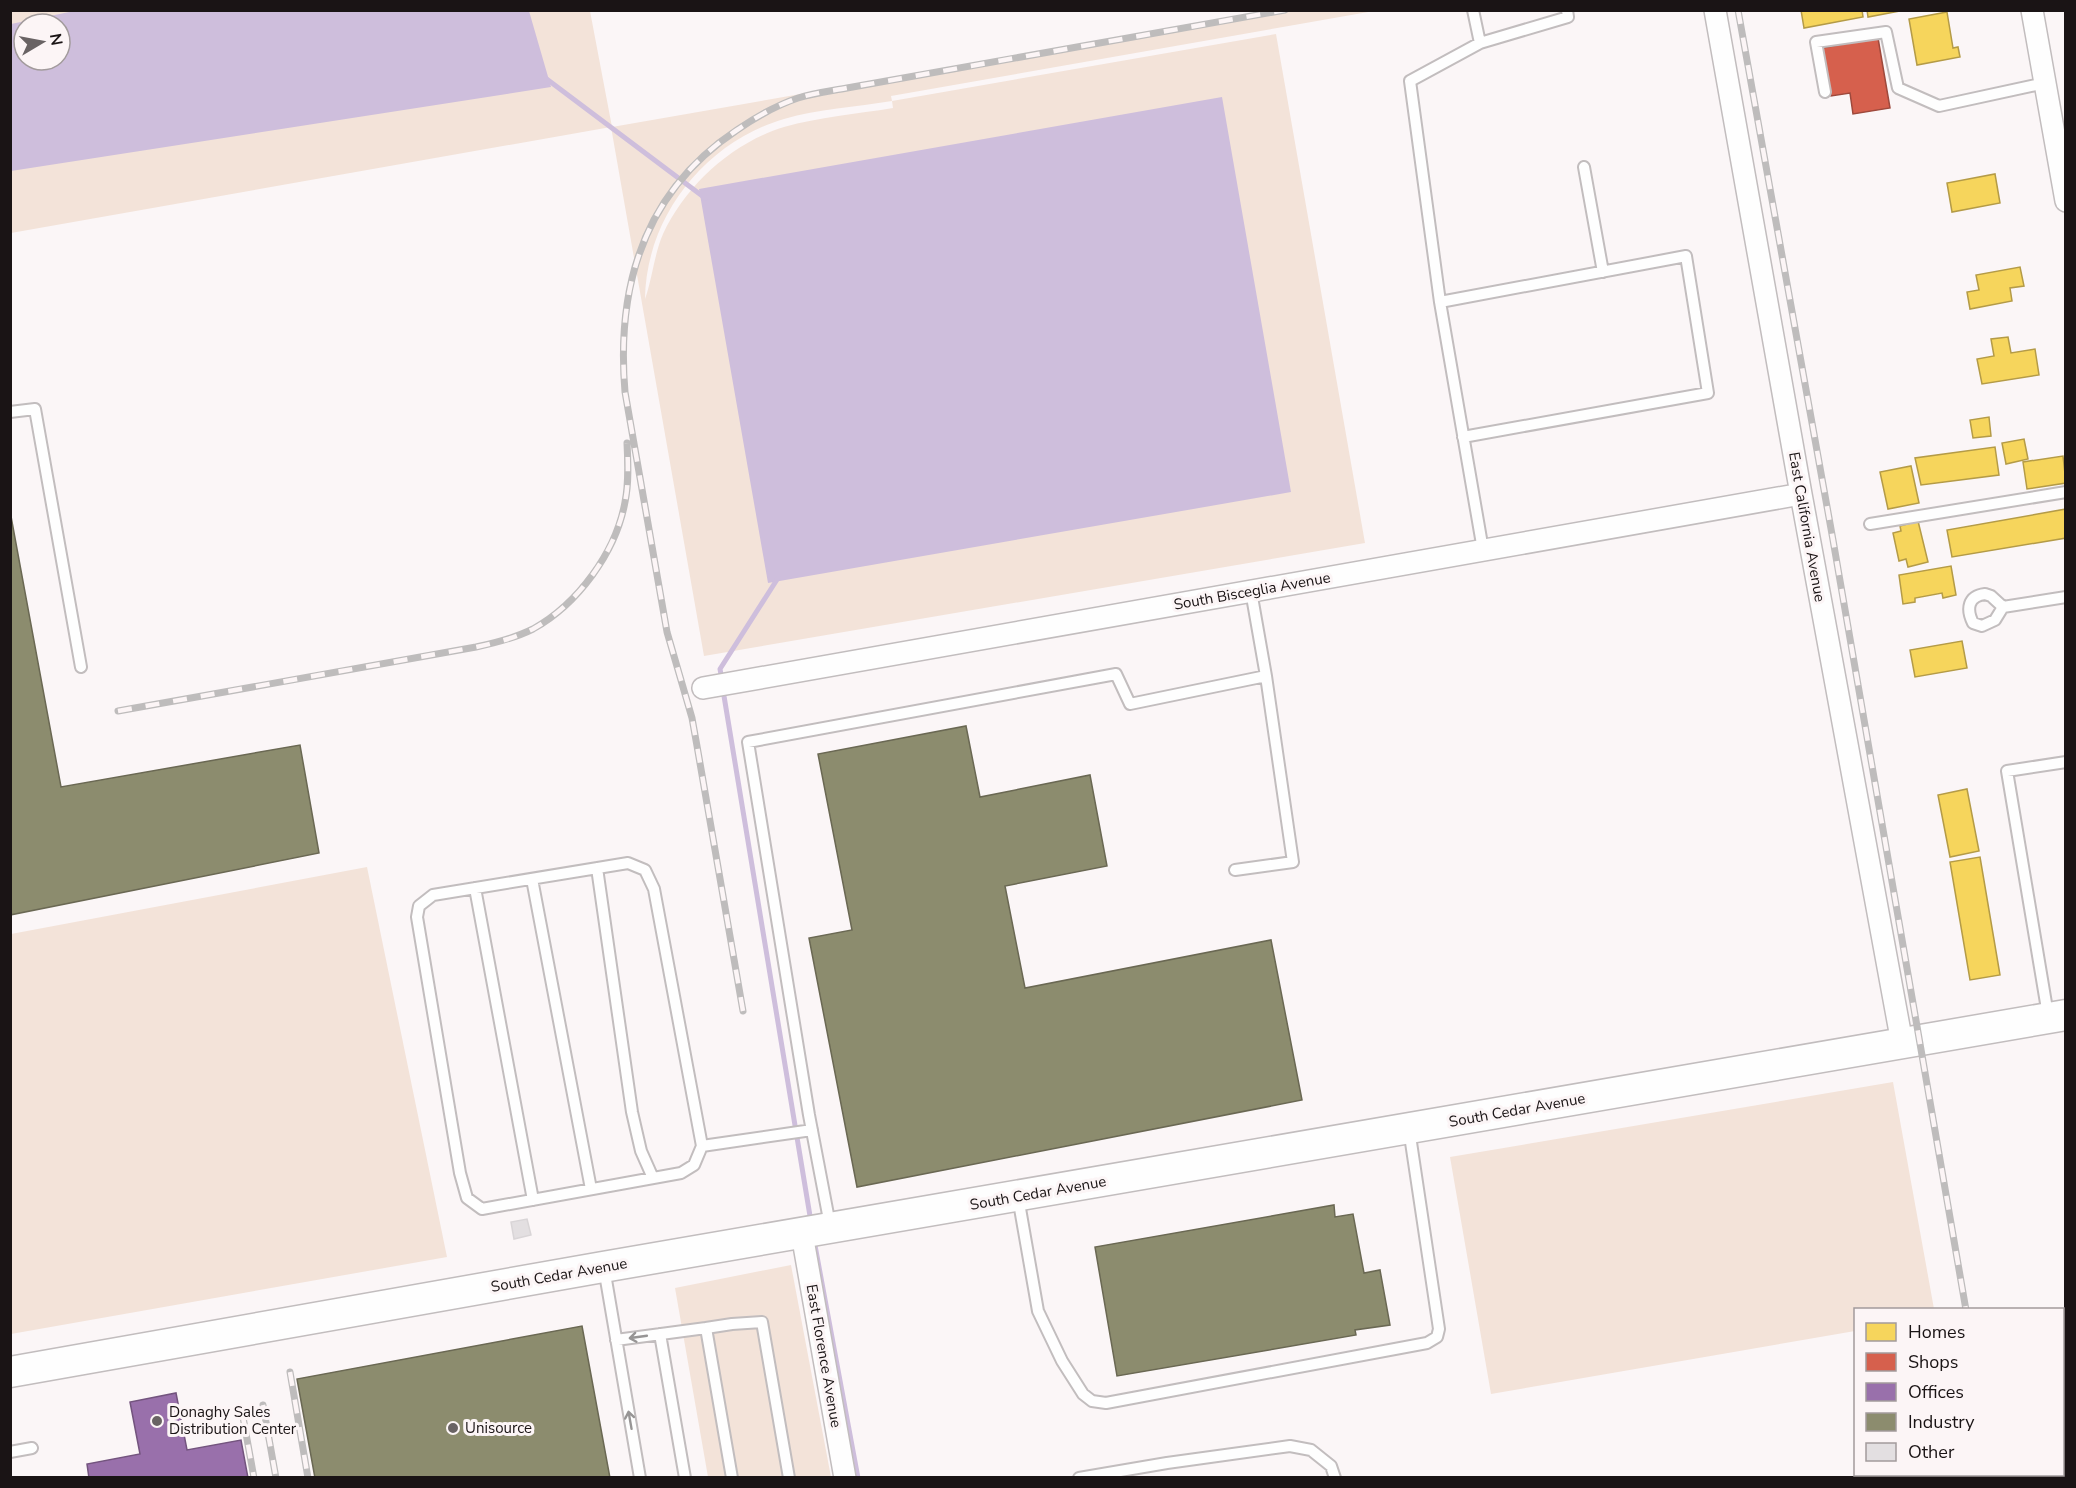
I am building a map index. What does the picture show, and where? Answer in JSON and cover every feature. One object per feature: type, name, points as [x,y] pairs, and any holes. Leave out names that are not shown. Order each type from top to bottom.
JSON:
[{"type":"main road","name":"South Cedar Avenue","points":[[10,1372],[603,1267],[2057,1017]]},
{"type":"street","name":"East California Avenue","points":[[1715,10],[1902,1043]]},
{"type":"street","points":[[2032,10],[2066,201]]},
{"type":"street","name":"South Bisceglia Avenue","points":[[703,688],[1801,494]]},
{"type":"street","name":"East Florence Avenue","points":[[802,1234],[845,1478]]},
{"type":"lane","points":[[1473,10],[1480,43]]},
{"type":"lane","points":[[1483,550],[1440,302],[1410,81],[1480,43],[1568,17],[1567,10]]},
{"type":"lane","points":[[1825,92],[1816,42],[1886,32],[1898,88],[1939,106],[2045,83]]},
{"type":"lane","points":[[1584,167],[1603,272]]},
{"type":"lane","points":[[1440,302],[1686,256],[1708,393],[1463,437]]},
{"type":"lane","points":[[10,412],[35,409],[81,667]]},
{"type":"lane","points":[[1870,524],[2066,492]]},
{"type":"lane","points":[[1235,870],[1293,862],[1266,676],[1251,591]]},
{"type":"lane","points":[[2002,607],[2066,597]]},
{"type":"lane","points":[[831,1228],[812,1130],[748,742],[1116,674],[1130,704],[1266,676]]},
{"type":"lane","points":[[2057,1017],[2007,771],[2066,762]]},
{"type":"lane","points":[[628,864],[645,870],[654,889],[702,1146],[694,1165],[681,1173],[482,1209],[466,1198],[460,1173],[417,917],[419,906],[433,895],[532,879],[628,864]]},
{"type":"lane","points":[[597,868],[632,1112],[640,1151],[653,1178]]},
{"type":"lane","points":[[532,879],[591,1189]]},
{"type":"lane","points":[[475,888],[533,1200]]},
{"type":"lane","points":[[1018,1196],[1038,1311],[1062,1361],[1083,1394],[1092,1401],[1106,1403],[1426,1343],[1437,1337],[1439,1329],[1409,1129]]},
{"type":"lane","points":[[702,1146],[812,1130]]},
{"type":"lane","points":[[603,1267],[640,1478]]},
{"type":"lane","points":[[616,1340],[762,1322],[789,1478]]},
{"type":"lane","points":[[706,1328],[732,1478]]},
{"type":"lane","points":[[660,1334],[685,1478]]},
{"type":"lane","points":[[1079,1478],[1167,1462],[1290,1446],[1311,1450],[1331,1466],[1335,1478]]},
{"type":"lane","points":[[10,1452],[32,1448]]},
{"type":"shaded area","points":[[11,11],[590,11],[612,127],[1276,11],[1374,11],[891,96],[892,101],[1276,34],[1365,543],[704,656],[611,127],[11,233]],"holes":[[[892,101],[893,108],[824,118],[784,127],[765,134],[729,155],[698,183],[673,216],[660,242],[645,299],[648,269],[656,240],[669,212],[685,187],[706,164],[729,145],[755,130],[797,116]]]},
{"type":"shaded area","points":[[74,11],[529,11],[551,87],[11,171],[11,24],[12,72],[72,72],[72,12],[69,12]]},
{"type":"shaded area","points":[[1222,97],[1291,492],[768,583],[699,189]]},
{"type":"shaded area","points":[[367,867],[447,1257],[11,1334],[11,934]]},
{"type":"shaded area","points":[[1893,1082],[1934,1308],[1854,1308],[1854,1331],[1491,1394],[1450,1157]]},
{"type":"shaded area","points":[[791,1265],[831,1477],[708,1477],[675,1288]]},
{"type":"shaded area","points":[[2065,1326],[2065,1477],[2017,1477],[2064,1476]]},
{"type":"building: Homes","points":[[1801,10],[1862,10],[1863,17],[1804,28]]},
{"type":"building: Homes","points":[[1867,10],[1905,10],[1868,17]]},
{"type":"building: Homes","points":[[1947,12],[1953,48],[1958,47],[1960,57],[1917,65],[1909,19]]},
{"type":"building: Homes","points":[[1995,174],[2000,203],[1952,212],[1947,183]]},
{"type":"building: Homes","points":[[2020,267],[2024,286],[2010,288],[2012,301],[1970,309],[1967,292],[1979,290],[1976,275]]},
{"type":"building: Homes","points":[[2008,337],[2011,353],[2035,349],[2039,375],[1982,384],[1977,359],[1994,356],[1991,339]]},
{"type":"building: Homes","points":[[1989,417],[1991,436],[1973,438],[1970,420]]},
{"type":"building: Homes","points":[[2024,439],[2028,459],[2006,464],[2002,443]]},
{"type":"building: Homes","points":[[1995,447],[1999,475],[1921,485],[1915,458]]},
{"type":"building: Homes","points":[[2063,456],[2066,483],[2027,489],[2023,462]]},
{"type":"building: Homes","points":[[1911,466],[1919,503],[1888,509],[1880,472]]},
{"type":"building: Homes","points":[[2066,509],[2066,538],[1952,557],[1947,530]]},
{"type":"building: Homes","points":[[1918,521],[1928,562],[1908,567],[1906,559],[1899,561],[1893,533],[1901,531],[1900,526]]},
{"type":"building: Homes","points":[[1951,566],[1956,595],[1943,598],[1942,593],[1915,598],[1915,602],[1903,604],[1899,575]]},
{"type":"building: Homes","points":[[1962,641],[1967,668],[1915,677],[1910,650]]},
{"type":"building: Homes","points":[[1967,789],[1979,851],[1950,857],[1938,795]]},
{"type":"building: Homes","points":[[1980,857],[2000,975],[1970,980],[1950,862]]},
{"type":"building: Shops","points":[[1878,38],[1890,108],[1853,114],[1850,93],[1831,96],[1822,48]]},
{"type":"building: Offices","name":"Donaghy Sales Distribution Center","points":[[176,1393],[187,1450],[241,1440],[248,1478],[89,1478],[87,1464],[140,1454],[130,1402]]},
{"type":"building: Industry","points":[[10,511],[61,787],[300,745],[319,853],[10,915]]},
{"type":"building: Industry","points":[[966,726],[980,797],[1090,775],[1107,866],[1005,886],[1025,988],[1271,940],[1302,1100],[857,1187],[809,938],[852,930],[818,754]]},
{"type":"building: Industry","points":[[1334,1205],[1335,1217],[1353,1214],[1364,1273],[1380,1270],[1390,1325],[1355,1330],[1356,1335],[1117,1376],[1095,1247]]},
{"type":"building: Industry","name":"Unisource","points":[[582,1326],[610,1478],[315,1478],[297,1379]]},
{"type":"building: Other","points":[[527,1219],[531,1235],[514,1239],[511,1222]]},
{"type":"waterway","points":[[544,77],[705,198]]},
{"type":"waterway","points":[[722,680],[720,669],[778,578]]},
{"type":"waterway","points":[[723,690],[811,1222]]},
{"type":"waterway","points":[[814,1240],[858,1478]]},
{"type":"railway","points":[[743,1011],[692,718],[667,632],[625,392],[623,353],[632,278],[643,244],[659,211],[679,182],[705,154],[752,120],[798,98],[1285,10]]},
{"type":"railway","points":[[1738,10],[1833,540],[1966,1308]]},
{"type":"railway","points":[[118,711],[476,647],[505,640],[533,629],[565,606],[580,591],[604,558],[620,521],[626,495],[627,443]]},
{"type":"railway","points":[[290,1372],[308,1478]]},
{"type":"railway","points":[[263,1405],[276,1478]]},
{"type":"railway","points":[[243,1417],[254,1478]]},
{"type":"place","name":"Donaghy Sales Distribution Center","points":[[157,1421]]},
{"type":"place","name":"Unisource","points":[[453,1428]]}]
